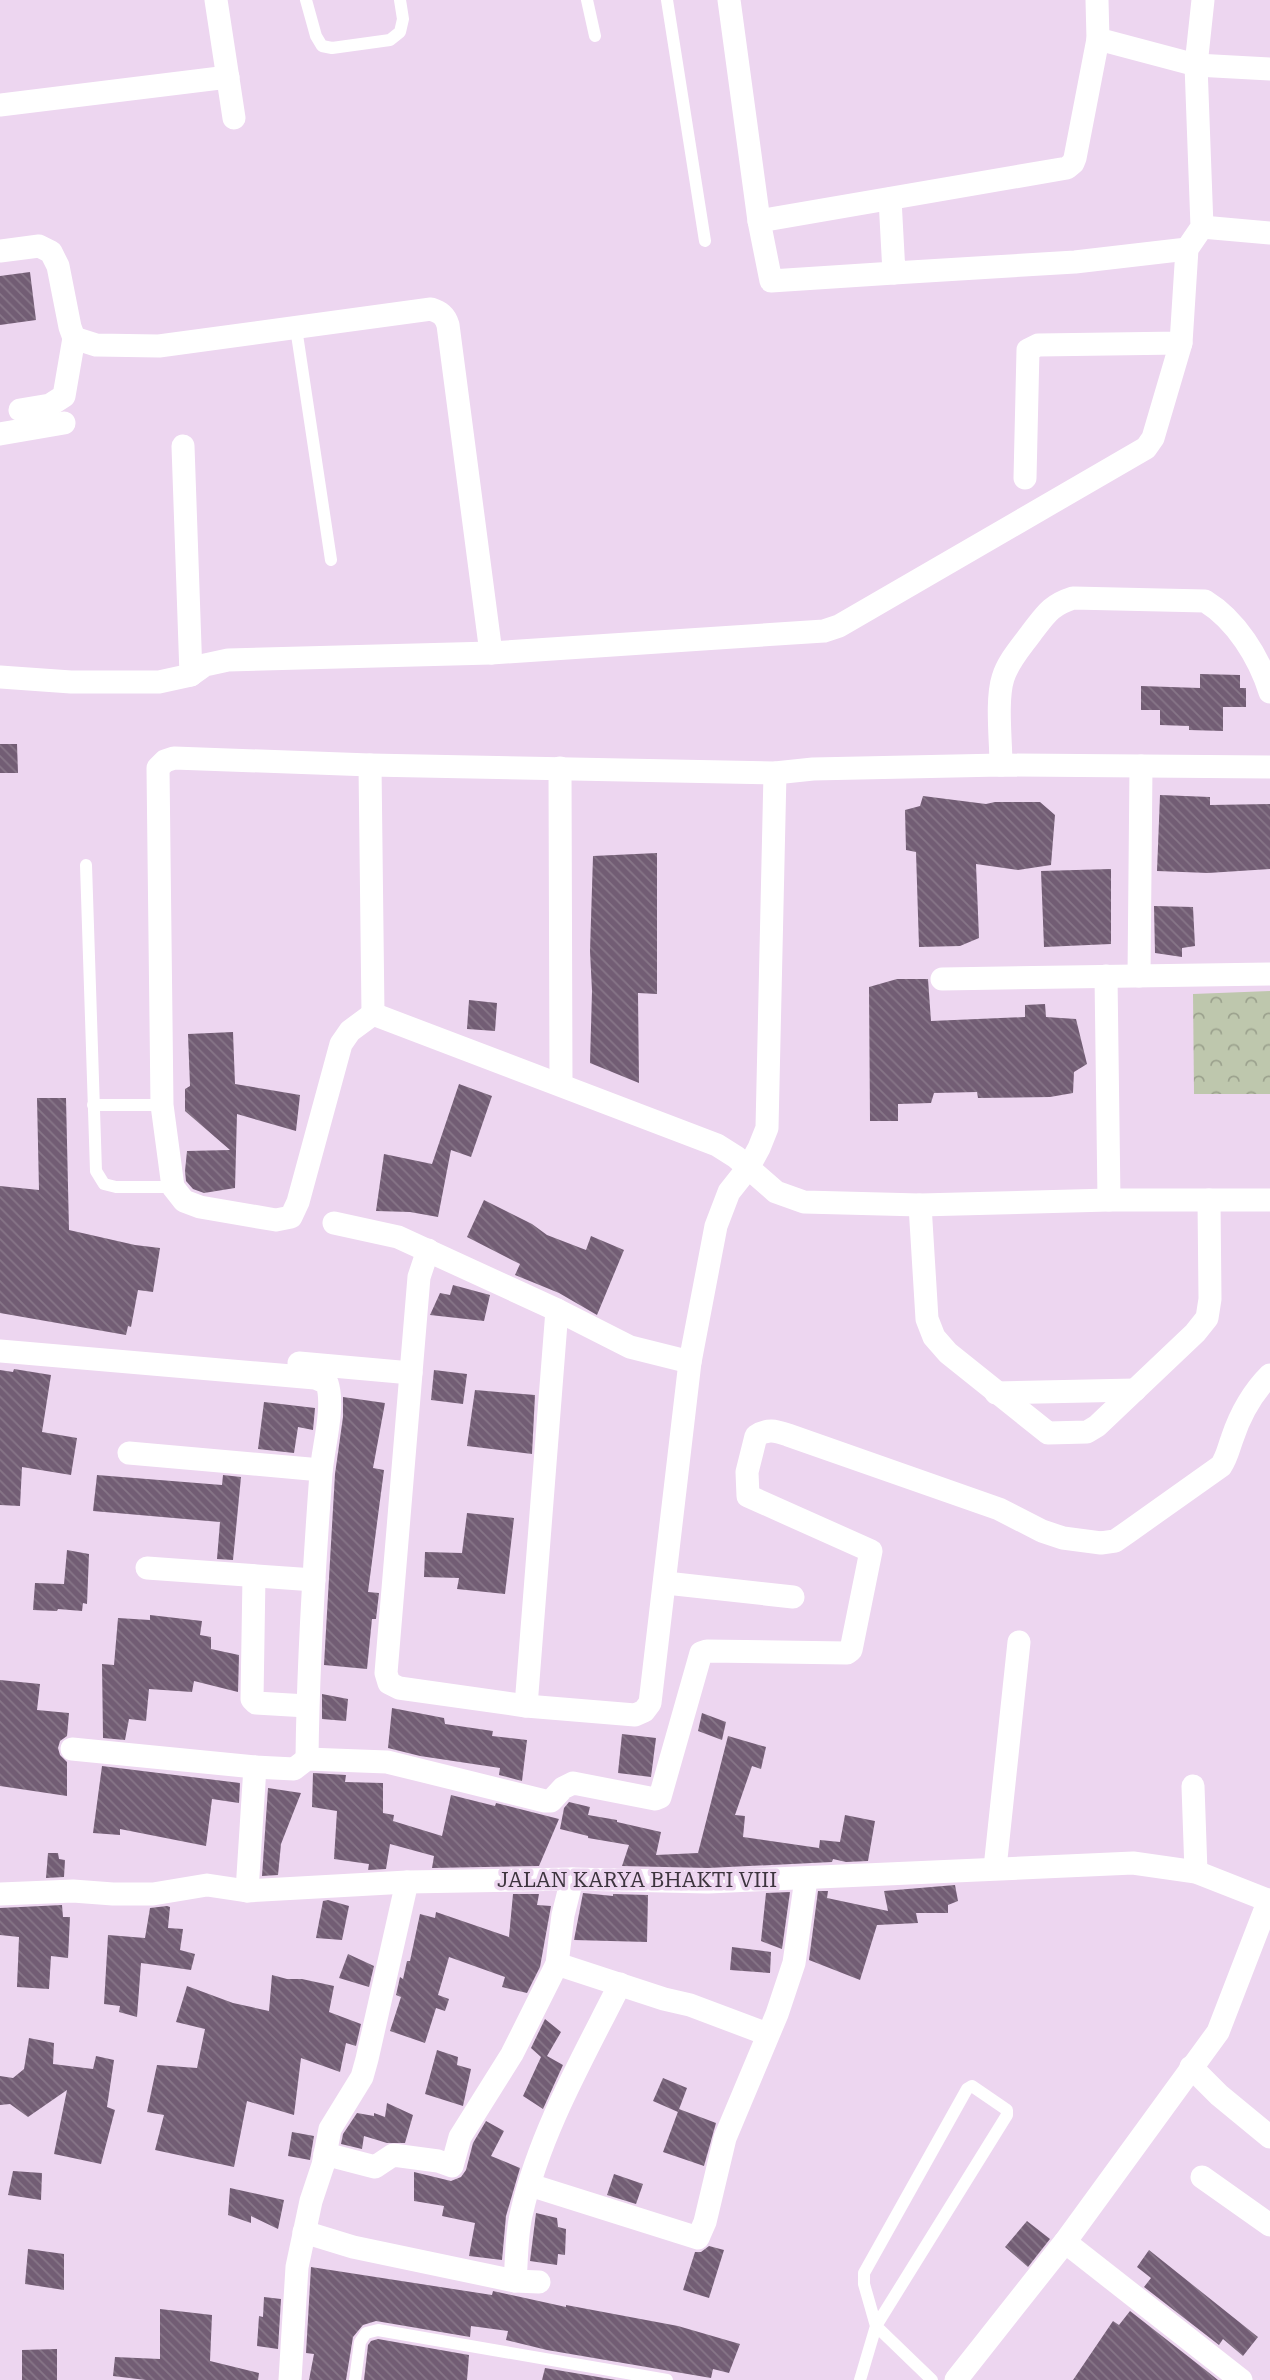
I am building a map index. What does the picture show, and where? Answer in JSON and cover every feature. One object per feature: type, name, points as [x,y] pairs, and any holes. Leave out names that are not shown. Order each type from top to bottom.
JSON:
[{"type":"street","points":[[216,0],[234,118]]},
{"type":"street","points":[[729,0],[759,221],[771,281],[1075,262],[1187,249]]},
{"type":"street","points":[[759,221],[1067,168],[1075,158],[1098,39],[1097,0]]},
{"type":"street","points":[[0,677],[71,682],[159,682],[191,675],[205,665],[228,660],[491,653],[824,631],[839,626],[1146,448],[1153,438],[1181,343],[1187,249],[1202,227],[1196,65],[1203,0]]},
{"type":"street","points":[[1098,39],[1196,65],[1270,69]]},
{"type":"street","points":[[0,104],[228,76]]},
{"type":"street","points":[[890,199],[894,273]]},
{"type":"street","points":[[1202,227],[1270,233]]},
{"type":"street","points":[[0,251],[38,246],[51,252],[58,266],[69,327],[74,338],[64,396],[50,405],[20,410]]},
{"type":"street","points":[[74,338],[96,345],[159,346],[430,309],[445,317],[491,653]]},
{"type":"street","points":[[1025,478],[1028,350],[1038,345],[1181,343]]},
{"type":"street","points":[[0,433],[64,423]]},
{"type":"street","points":[[183,446],[191,675]]},
{"type":"street","points":[[1001,765],[1002,680],[1008,665],[1045,614],[1057,603],[1073,598],[1205,601],[1219,610],[1242,638],[1264,673],[1270,692]]},
{"type":"street","points":[[373,1014],[350,1031],[341,1044],[298,1202],[291,1217],[276,1220],[200,1207],[184,1201],[173,1187],[162,1105],[158,768],[164,761],[174,758],[370,765],[775,773],[813,769],[1001,765],[1270,767]]},
{"type":"street","points":[[370,765],[373,1014]]},
{"type":"street","points":[[1139,976],[1140,766]]},
{"type":"street","points":[[561,768],[561,1084]]},
{"type":"street","points":[[428,1250],[419,1277],[386,1673],[389,1683],[400,1688],[526,1706],[635,1715],[644,1711],[650,1703],[666,1583],[690,1362],[716,1226],[729,1192],[748,1168],[767,1128],[775,773]]},
{"type":"street","points":[[942,979],[1270,974]]},
{"type":"street","points":[[1107,976],[1109,1200]]},
{"type":"street","points":[[373,1014],[717,1145],[776,1192],[804,1202],[920,1205],[1109,1200],[1270,1200]]},
{"type":"street","points":[[920,1205],[927,1319],[934,1338],[948,1353],[1048,1433],[1087,1432],[1097,1426],[1195,1333],[1207,1318],[1210,1299],[1209,1200]]},
{"type":"street","points":[[334,1223],[398,1237],[557,1310],[630,1347],[690,1362]]},
{"type":"street","points":[[526,1706],[557,1310]]},
{"type":"street","points":[[0,1335],[411,1373]]},
{"type":"street","points":[[0,1351],[322,1380],[327,1383],[329,1399],[321,1469],[306,1759]]},
{"type":"street","points":[[72,1749],[255,1768],[294,1769],[306,1759],[387,1762],[545,1801],[551,1801],[563,1788],[573,1783],[655,1799],[660,1797],[701,1653],[847,1653],[852,1650],[871,1551],[748,1496],[747,1472],[756,1436],[763,1431],[771,1430],[789,1435],[999,1509],[1042,1531],[1063,1538],[1101,1543],[1115,1541],[1221,1466],[1228,1455],[1244,1409],[1256,1389],[1270,1376]]},
{"type":"street","points":[[996,1392],[1135,1390]]},
{"type":"street","points":[[129,1453],[321,1469]]},
{"type":"street","points":[[147,1568],[314,1580]]},
{"type":"street","points":[[254,1576],[252,1699],[256,1703],[307,1706]]},
{"type":"street","points":[[666,1583],[793,1597]]},
{"type":"street","points":[[995,1868],[1019,1642]]},
{"type":"street","points":[[247,1891],[255,1768]]},
{"type":"street","points":[[1194,1786],[1196,1872]]},
{"type":"street","name":"JALAN KARYA BHAKTI VIII","points":[[0,1894],[73,1891],[153,1894],[207,1885],[247,1891],[407,1882],[572,1879],[708,1882],[1133,1863],[1196,1872],[1270,1901]]},
{"type":"street","points":[[325,2154],[375,2167],[393,2155],[438,2161],[452,2166],[460,2137],[512,2053],[557,1964],[563,1915],[572,1879]]},
{"type":"street","points":[[530,2185],[698,2238],[705,2222],[725,2138],[794,1963],[806,1879]]},
{"type":"street","points":[[290,2380],[297,2267],[304,2232],[330,2129],[362,2077],[368,2059],[407,1882]]},
{"type":"street","points":[[956,2380],[1065,2242],[1218,2032],[1270,1901]]},
{"type":"street","points":[[557,1964],[690,2005],[767,2035]]},
{"type":"street","points":[[515,2281],[521,2213],[530,2185],[556,2115],[620,1984]]},
{"type":"street","points":[[1191,2067],[1219,2095],[1270,2137]]},
{"type":"street","points":[[1202,2177],[1270,2225]]},
{"type":"street","points":[[304,2232],[353,2247],[515,2281],[539,2282]]},
{"type":"street","points":[[1065,2242],[1241,2380]]},
{"type":"lane","points":[[306,0],[316,36],[322,46],[332,48],[390,40],[400,32],[403,19],[400,0]]},
{"type":"lane","points":[[587,0],[595,36]]},
{"type":"lane","points":[[667,0],[705,241]]},
{"type":"lane","points":[[296,328],[331,559]]},
{"type":"lane","points":[[86,865],[96,1171],[104,1184],[116,1187],[173,1187]]},
{"type":"lane","points":[[93,1105],[162,1105]]},
{"type":"lane","points":[[860,2380],[876,2326],[1007,2115],[1007,2110],[972,2087],[967,2089],[864,2273],[864,2284],[876,2326],[932,2380]]},
{"type":"lane","points":[[355,2380],[360,2342],[366,2333],[378,2330],[667,2380]]},
{"type":"green space","points":[[1270,991],[1270,1094],[1194,1094],[1193,994]]},
{"type":"building","points":[[30,272],[36,320],[0,325],[0,276]]},
{"type":"building","points":[[1200,674],[1240,675],[1240,688],[1246,688],[1246,707],[1223,707],[1223,731],[1189,730],[1189,726],[1160,725],[1160,710],[1141,710],[1141,686],[1200,688]]},
{"type":"building","points":[[0,744],[17,744],[18,773],[0,773]]},
{"type":"building","points":[[1160,795],[1210,797],[1210,805],[1270,804],[1270,869],[1208,873],[1157,871]]},
{"type":"building","points":[[923,796],[986,804],[1040,802],[1055,815],[1051,865],[1018,870],[976,864],[979,938],[960,946],[919,947],[916,852],[906,850],[905,810],[920,806]]},
{"type":"building","points":[[657,853],[657,994],[638,993],[639,1083],[590,1063],[593,856]]},
{"type":"building","points":[[1111,869],[1111,944],[1044,947],[1041,871]]},
{"type":"building","points":[[1154,906],[1193,907],[1195,946],[1182,948],[1182,957],[1155,953]]},
{"type":"building","points":[[897,979],[928,979],[931,1021],[1025,1017],[1025,1005],[1045,1004],[1046,1017],[1076,1019],[1087,1064],[1074,1072],[1073,1093],[1050,1097],[978,1098],[977,1092],[934,1093],[931,1103],[898,1104],[898,1121],[870,1121],[869,987]]},
{"type":"building","points":[[469,1000],[497,1003],[495,1031],[467,1029]]},
{"type":"building","points":[[233,1032],[235,1084],[300,1095],[296,1131],[237,1114],[235,1188],[204,1193],[193,1189],[186,1181],[187,1151],[230,1150],[185,1111],[185,1089],[190,1086],[188,1034]]},
{"type":"building","points":[[459,1084],[492,1096],[471,1157],[451,1150],[438,1217],[410,1212],[376,1211],[384,1154],[432,1164]]},
{"type":"building","points":[[37,1098],[66,1098],[69,1230],[160,1248],[153,1292],[138,1290],[131,1327],[128,1326],[126,1335],[0,1313],[0,1186],[39,1190]]},
{"type":"building","points":[[484,1200],[532,1224],[547,1235],[586,1250],[591,1236],[624,1250],[597,1315],[559,1293],[515,1275],[520,1264],[467,1237]]},
{"type":"building","points":[[453,1285],[490,1295],[484,1321],[430,1315],[440,1293],[450,1295]]},
{"type":"building","points":[[14,1369],[51,1375],[42,1432],[77,1438],[71,1475],[22,1467],[20,1506],[0,1505],[0,1370],[13,1372]]},
{"type":"building","points":[[434,1370],[467,1374],[463,1404],[431,1400]]},
{"type":"building","points":[[475,1390],[535,1395],[532,1454],[467,1446]]},
{"type":"building","points":[[343,1397],[385,1403],[373,1468],[384,1470],[368,1592],[379,1593],[376,1619],[372,1619],[367,1669],[324,1665],[335,1474]]},
{"type":"building","points":[[264,1402],[315,1408],[313,1430],[298,1427],[294,1453],[258,1449]]},
{"type":"building","points":[[97,1475],[222,1485],[223,1475],[241,1477],[233,1560],[217,1559],[220,1522],[93,1511]]},
{"type":"building","points":[[467,1513],[514,1518],[505,1594],[457,1589],[459,1578],[424,1577],[425,1552],[462,1553]]},
{"type":"building","points":[[67,1550],[89,1554],[87,1604],[83,1603],[82,1611],[33,1610],[35,1583],[64,1584]]},
{"type":"building","points":[[150,1615],[202,1621],[200,1635],[211,1637],[211,1649],[239,1655],[238,1692],[194,1681],[192,1692],[149,1689],[146,1721],[129,1719],[125,1740],[103,1738],[102,1664],[114,1665],[118,1618],[150,1620]]},
{"type":"building","points":[[0,1680],[40,1684],[37,1710],[69,1713],[67,1736],[60,1741],[58,1748],[60,1755],[67,1762],[67,1796],[0,1786]]},
{"type":"building","points":[[322,1694],[348,1699],[346,1721],[322,1719]]},
{"type":"building","points":[[392,1708],[444,1718],[445,1724],[493,1731],[492,1736],[527,1740],[522,1781],[499,1775],[500,1768],[420,1756],[388,1748]]},
{"type":"building","points":[[702,1713],[726,1722],[722,1740],[698,1731]]},
{"type":"building","points":[[622,1734],[656,1738],[651,1777],[618,1773]]},
{"type":"building","points":[[728,1736],[766,1747],[761,1769],[752,1766],[735,1815],[745,1816],[743,1837],[819,1848],[820,1840],[840,1842],[845,1815],[875,1821],[868,1861],[846,1862],[833,1859],[832,1862],[708,1868],[622,1866],[629,1845],[588,1838],[560,1829],[564,1808],[569,1802],[590,1807],[588,1815],[661,1832],[656,1855],[698,1853]]},
{"type":"building","points":[[102,1766],[240,1783],[239,1803],[212,1799],[206,1846],[120,1829],[120,1835],[93,1833]]},
{"type":"building","points":[[313,1773],[346,1775],[345,1782],[383,1783],[383,1813],[394,1815],[393,1821],[442,1836],[451,1795],[559,1819],[539,1866],[432,1868],[434,1856],[390,1844],[386,1869],[368,1870],[369,1864],[334,1859],[337,1811],[312,1807]]},
{"type":"building","points":[[268,1788],[301,1793],[281,1844],[278,1875],[262,1876]]},
{"type":"building","points":[[48,1853],[58,1853],[59,1859],[65,1860],[64,1877],[46,1878]]},
{"type":"building","points":[[955,1885],[958,1901],[948,1905],[948,1913],[916,1913],[918,1923],[877,1925],[860,1980],[809,1960],[818,1891],[828,1891],[827,1898],[888,1911],[884,1891]]},
{"type":"building","points":[[790,1892],[782,1949],[761,1941],[766,1893]]},
{"type":"building","points":[[583,1893],[648,1895],[647,1942],[574,1940]]},
{"type":"building","points":[[513,1894],[539,1894],[537,1905],[551,1906],[540,1967],[527,1993],[502,1987],[505,1977],[449,1957],[438,1995],[449,1999],[445,2011],[436,2008],[425,2043],[390,2031],[401,1997],[396,1995],[400,1977],[403,1979],[407,1961],[410,1961],[420,1914],[435,1918],[436,1912],[509,1937]]},
{"type":"building","points":[[323,1901],[349,1906],[342,1940],[316,1938]]},
{"type":"building","points":[[62,1905],[63,1917],[70,1917],[68,1958],[51,1956],[49,1989],[17,1987],[19,1937],[0,1935],[0,1908]]},
{"type":"building","points":[[170,1907],[168,1928],[183,1929],[180,1950],[195,1954],[191,1970],[141,1963],[137,2017],[119,2012],[120,2006],[104,2004],[108,1935],[145,1938],[150,1908]]},
{"type":"building","points":[[732,1947],[771,1952],[770,1973],[730,1970]]},
{"type":"building","points":[[348,1954],[374,1966],[369,1987],[339,1978]]},
{"type":"building","points":[[272,1975],[334,1986],[329,2012],[361,2024],[356,2046],[346,2043],[340,2072],[301,2058],[294,2115],[247,2101],[234,2167],[155,2150],[164,2115],[147,2112],[157,2065],[197,2068],[205,2029],[176,2022],[187,1986],[233,2003],[269,2011]]},
{"type":"building","points":[[545,2019],[561,2032],[547,2056],[563,2065],[543,2109],[523,2096],[541,2057],[531,2048]]},
{"type":"building","points":[[29,2038],[54,2043],[53,2064],[93,2069],[96,2056],[114,2060],[107,2107],[115,2110],[101,2164],[54,2154],[67,2090],[28,2117],[10,2104],[0,2105],[0,2076],[13,2078],[24,2069]]},
{"type":"building","points":[[437,2050],[458,2057],[457,2065],[471,2069],[463,2106],[425,2094]]},
{"type":"building","points":[[663,2078],[687,2088],[678,2112],[653,2101]]},
{"type":"building","points":[[387,2103],[413,2115],[405,2143],[387,2143],[364,2136],[362,2149],[341,2144],[343,2134],[357,2113],[374,2116],[374,2113],[385,2117]]},
{"type":"building","points":[[679,2109],[716,2123],[704,2166],[663,2152]]},
{"type":"building","points":[[486,2121],[504,2131],[491,2156],[520,2168],[506,2216],[502,2260],[469,2256],[475,2223],[442,2216],[444,2206],[414,2201],[414,2172],[451,2181],[461,2177],[466,2170],[473,2143]]},
{"type":"building","points":[[292,2132],[314,2136],[310,2160],[288,2156]]},
{"type":"building","points":[[13,2171],[42,2173],[41,2200],[8,2195]]},
{"type":"building","points":[[614,2174],[643,2184],[636,2204],[607,2195]]},
{"type":"building","points":[[230,2188],[284,2200],[278,2229],[251,2216],[251,2223],[228,2215]]},
{"type":"building","points":[[536,2213],[557,2218],[558,2227],[566,2229],[565,2255],[558,2254],[557,2265],[530,2261]]},
{"type":"building","points":[[1027,2221],[1050,2239],[1028,2267],[1005,2247]]},
{"type":"building","points":[[709,2246],[724,2250],[709,2298],[683,2290],[695,2252],[701,2252]]},
{"type":"building","points":[[28,2249],[64,2254],[64,2290],[25,2284]]},
{"type":"building","points":[[1149,2250],[1258,2337],[1243,2356],[1223,2339],[1219,2345],[1144,2287],[1151,2278],[1137,2267]]},
{"type":"building","points":[[311,2267],[492,2295],[493,2291],[566,2307],[678,2326],[740,2344],[729,2373],[713,2369],[711,2378],[547,2350],[506,2340],[508,2331],[471,2326],[470,2337],[376,2321],[363,2325],[353,2337],[346,2380],[309,2380],[314,2354],[306,2353]]},
{"type":"building","points":[[264,2297],[281,2299],[278,2349],[257,2346],[259,2316],[263,2317]]},
{"type":"building","points":[[160,2309],[212,2315],[210,2361],[259,2373],[258,2380],[146,2380],[113,2376],[115,2357],[160,2359]]},
{"type":"building","points":[[1130,2311],[1218,2380],[1073,2380],[1113,2321],[1119,2325]]},
{"type":"building","points":[[378,2339],[469,2355],[467,2380],[364,2380],[368,2345]]},
{"type":"building","points":[[57,2349],[57,2380],[22,2380],[22,2350]]},
{"type":"building","points":[[545,2368],[616,2380],[542,2380]]}]
